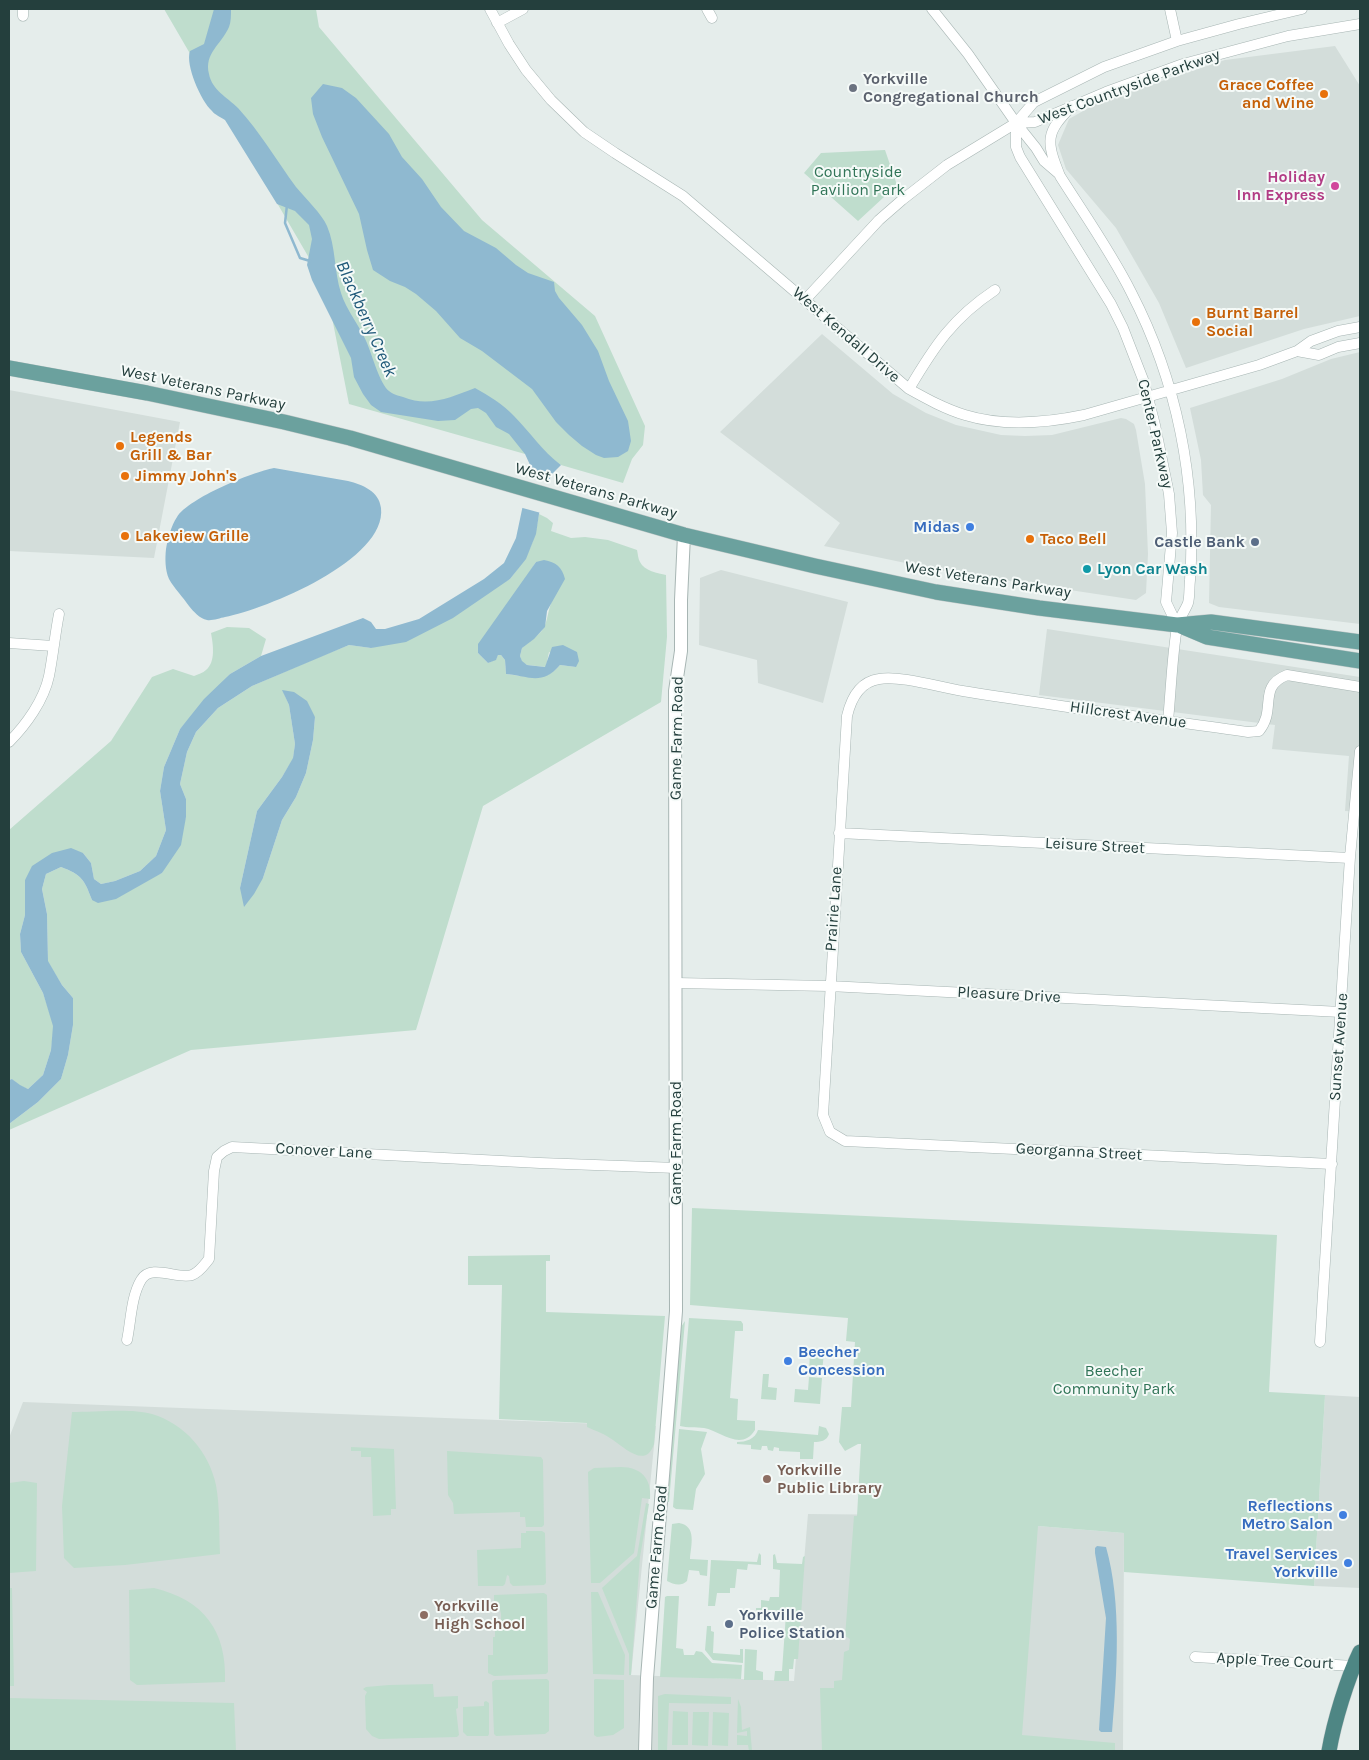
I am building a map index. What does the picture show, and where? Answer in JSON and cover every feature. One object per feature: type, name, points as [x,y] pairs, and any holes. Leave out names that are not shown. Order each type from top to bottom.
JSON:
[{"type":"highway","points":[[1330,1751],[1332,1737],[1357,1659]]},
{"type":"main road","name":"West Veterans Parkway","points":[[9,368],[259,416],[350,438],[559,497],[684,535],[815,566],[939,592],[1039,608],[1177,625],[1211,622],[1360,642]]},
{"type":"main road","name":"West Veterans Parkway","points":[[1177,625],[1207,637],[1360,660]]},
{"type":"street","name":"West Kendall Drive","points":[[490,9],[508,44],[526,70],[551,100],[584,132],[683,196],[909,389],[936,404],[966,416],[1016,422],[1065,419],[1259,365],[1297,351],[1310,340],[1360,327]]},
{"type":"street","points":[[497,23],[523,9]]},
{"type":"street","name":"Center Parkway","points":[[932,9],[968,54],[1016,123],[1036,148],[1044,162],[1060,176]]},
{"type":"street","points":[[1170,9],[1177,41]]},
{"type":"street","name":"West Countryside Parkway","points":[[805,300],[879,220],[902,200],[947,165],[1016,123],[1034,102],[1104,67],[1177,41],[1302,9]]},
{"type":"street","name":"West Countryside Parkway","points":[[1016,123],[1035,122],[1106,92],[1192,61],[1288,36],[1360,24]]},
{"type":"street","name":"Center Parkway","points":[[1072,106],[1052,129],[1050,143],[1052,157],[1060,176],[1130,290],[1149,328],[1166,373],[1182,440],[1191,504],[1192,548],[1188,603],[1177,625],[1168,721]]},
{"type":"street","name":"Center Parkway","points":[[1016,123],[1016,147],[1018,152],[1111,304],[1137,362],[1149,396],[1169,494],[1172,533],[1166,602],[1177,625]]},
{"type":"street","points":[[909,389],[935,346],[953,324],[973,304],[995,290]]},
{"type":"street","name":"West Kendall Drive","points":[[1297,351],[1319,355],[1338,347],[1360,343]]},
{"type":"street","name":"Game Farm Road","points":[[645,1751],[647,1678],[676,1311],[675,691],[681,651],[684,535]]},
{"type":"street","points":[[9,742],[30,717],[42,696],[49,677],[59,614]]},
{"type":"street","points":[[9,643],[53,646]]},
{"type":"street","name":"Hillcrest Avenue","points":[[859,688],[878,679],[896,678],[967,692],[1248,732],[1259,731],[1266,723],[1270,687],[1277,679],[1287,675],[1360,687]]},
{"type":"street","name":"Prairie Lane","points":[[830,1132],[823,1115],[839,834],[847,716],[850,704],[859,688]]},
{"type":"street","name":"Sunset Avenue","points":[[1320,1342],[1350,858],[1360,751]]},
{"type":"street","name":"Leisure Street","points":[[839,834],[1350,858]]},
{"type":"street","name":"Pleasure Drive","points":[[676,983],[830,986],[1341,1012]]},
{"type":"street","name":"Georganna Street","points":[[830,1132],[845,1141],[1332,1164]]},
{"type":"street","name":"Conover Lane","points":[[127,1340],[136,1292],[142,1278],[151,1272],[191,1275],[202,1268],[209,1259],[214,1171],[217,1157],[224,1150],[232,1147],[677,1168]]},
{"type":"street","name":"Apple Tree Court","points":[[1195,1657],[1357,1659]]},
{"type":"shaded area","points":[[1335,46],[1360,86],[1360,316],[1304,329],[1186,368],[1159,303],[1116,228],[1066,169],[1058,145],[1069,119],[1099,102],[1225,60]]},
{"type":"shaded area","points":[[822,334],[893,394],[926,413],[956,425],[1001,435],[1025,436],[1052,435],[1121,418],[1134,424],[1145,484],[1148,554],[1146,593],[1136,600],[944,571],[824,546],[840,523],[720,432]]},
{"type":"shaded area","points":[[1360,352],[1360,624],[1219,607],[1209,603],[1211,505],[1203,495],[1201,460],[1190,408],[1282,379],[1331,359]]},
{"type":"shaded area","points":[[9,390],[180,422],[154,558],[9,551]]},
{"type":"shaded area","points":[[721,570],[848,602],[823,703],[758,683],[757,660],[699,645],[700,578]]},
{"type":"shaded area","points":[[1047,629],[1360,677],[1360,812],[1345,811],[1349,756],[1272,749],[1275,725],[1039,695]]},
{"type":"shaded area","points":[[1325,1395],[1360,1397],[1360,1588],[1314,1586]]},
{"type":"shaded area","name":"Yorkville High School","points":[[23,1402],[656,1426],[631,1675],[794,1681],[808,1514],[1016,1516],[1038,1526],[1124,1533],[1123,1751],[9,1751],[9,1438]]},
{"type":"green space","points":[[164,9],[316,9],[319,27],[482,220],[595,316],[645,426],[643,445],[632,459],[623,483],[561,465],[548,456],[540,446],[525,454],[349,404],[326,287]]},
{"type":"green space","name":"Countryside Pavilion Park","points":[[885,150],[897,185],[858,221],[804,173],[821,153]]},
{"type":"green space","points":[[539,514],[553,523],[551,531],[571,538],[585,537],[608,540],[637,550],[639,561],[645,568],[666,575],[667,637],[661,702],[483,806],[416,1030],[191,1050],[9,1130],[9,1124],[38,1102],[61,1079],[68,1055],[73,1025],[73,998],[62,985],[48,962],[47,914],[42,889],[46,874],[61,867],[78,875],[87,887],[92,900],[162,873],[186,817],[186,799],[180,784],[187,752],[196,732],[218,708],[252,686],[349,645],[371,648],[510,579],[530,549]],"holes":[[[536,562],[552,601],[544,628],[522,648],[520,656],[522,662],[527,665],[546,667],[549,652],[576,667],[560,665],[548,675],[541,677],[506,674],[505,660],[501,655],[498,655],[496,659],[488,663],[478,653]],[[283,691],[315,717],[313,740],[306,773],[296,797],[282,820],[263,878],[240,888],[257,811],[293,759],[295,744],[289,705]]]},
{"type":"green space","points":[[227,627],[249,628],[266,639],[261,656],[230,674],[180,729],[164,767],[160,791],[166,830],[156,856],[140,871],[115,881],[101,884],[94,879],[91,863],[83,853],[25,880],[25,915],[20,934],[21,952],[43,993],[54,1026],[51,1050],[43,1075],[28,1089],[20,1086],[12,1079],[9,1080],[9,830],[111,741],[152,677],[173,669],[194,676],[206,670],[213,658],[211,633]]},
{"type":"green space","name":"Beecher Community Park","points":[[692,1208],[1277,1235],[1269,1392],[1325,1395],[1314,1586],[1124,1572],[1124,1533],[1038,1526],[1022,1735],[1115,1743],[1115,1751],[822,1751],[820,1688],[834,1688],[834,1681],[842,1680],[844,1652],[849,1650],[850,1639],[845,1636],[854,1516],[857,1516],[861,1444],[845,1451],[839,1442],[842,1407],[851,1407],[855,1342],[846,1341],[848,1318],[690,1305]]},
{"type":"green space","points":[[550,1255],[550,1261],[546,1261],[546,1312],[665,1316],[654,1444],[646,1455],[641,1456],[629,1451],[607,1436],[587,1427],[587,1423],[499,1419],[502,1285],[468,1285],[468,1256]]},
{"type":"green space","points":[[689,1318],[741,1321],[743,1324],[743,1331],[735,1331],[730,1398],[738,1399],[737,1420],[755,1421],[755,1430],[744,1439],[737,1440],[704,1428],[680,1426]]},
{"type":"green space","points":[[685,1321],[669,1502],[667,1502],[681,1327]]},
{"type":"green space","points":[[810,1350],[824,1351],[822,1374],[809,1373]]},
{"type":"green space","points":[[763,1374],[769,1374],[768,1387],[777,1388],[776,1400],[761,1399]]},
{"type":"green space","points":[[809,1377],[822,1378],[820,1404],[794,1402],[795,1389],[808,1390]]},
{"type":"green space","points":[[72,1412],[144,1412],[164,1419],[185,1432],[208,1461],[213,1473],[218,1502],[220,1554],[125,1565],[74,1568],[64,1558],[62,1506]]},
{"type":"green space","points":[[819,1426],[826,1428],[829,1434],[825,1440],[814,1442],[813,1459],[800,1459],[800,1452],[779,1451],[779,1448],[774,1447],[773,1451],[768,1450],[767,1446],[762,1446],[761,1450],[751,1449],[751,1445],[737,1444],[737,1442],[747,1441],[752,1438],[758,1430],[818,1435]]},
{"type":"green space","points":[[679,1429],[707,1432],[701,1449],[705,1474],[696,1489],[693,1510],[676,1509],[673,1507]]},
{"type":"green space","points":[[351,1447],[394,1449],[396,1509],[391,1509],[391,1515],[373,1516],[371,1457],[361,1457],[361,1451],[351,1451]]},
{"type":"green space","points":[[447,1451],[541,1457],[543,1460],[544,1525],[542,1527],[526,1527],[525,1517],[520,1517],[520,1512],[454,1514],[453,1503],[448,1495]]},
{"type":"green space","points":[[621,1467],[634,1469],[644,1476],[649,1486],[650,1499],[642,1498],[634,1553],[600,1583],[591,1583],[588,1472],[594,1468]]},
{"type":"green space","points":[[24,1481],[37,1483],[36,1571],[9,1573],[9,1483]]},
{"type":"green space","points":[[646,1503],[649,1504],[640,1557],[631,1675],[629,1675],[629,1654],[602,1588],[637,1556]]},
{"type":"green space","points":[[679,1523],[685,1525],[691,1532],[690,1559],[708,1560],[707,1576],[700,1575],[699,1571],[689,1570],[685,1583],[674,1584],[667,1581],[672,1524]]},
{"type":"green space","points":[[526,1531],[542,1531],[545,1533],[546,1583],[544,1585],[513,1586],[507,1575],[503,1586],[478,1586],[477,1550],[521,1548],[521,1533],[526,1533]]},
{"type":"green space","points":[[759,1553],[761,1555],[761,1565],[748,1564],[747,1570],[737,1569],[735,1588],[730,1588],[730,1593],[717,1593],[715,1606],[708,1606],[711,1560],[757,1562]]},
{"type":"green space","points":[[775,1554],[777,1563],[802,1564],[803,1557],[805,1556],[798,1659],[794,1659],[793,1669],[789,1669],[789,1681],[774,1681],[775,1671],[782,1671],[786,1614],[771,1613],[769,1617],[756,1616],[756,1608],[761,1608],[761,1600],[769,1601],[770,1597],[779,1597],[780,1570],[773,1569],[773,1555]]},
{"type":"green space","points":[[9,1588],[12,1588],[14,1686],[9,1686]]},
{"type":"green space","points":[[154,1588],[171,1593],[186,1601],[209,1620],[217,1633],[222,1647],[225,1664],[225,1682],[137,1685],[130,1680],[129,1590]]},
{"type":"green space","points":[[591,1592],[598,1592],[625,1655],[624,1675],[593,1674]]},
{"type":"green space","points":[[544,1593],[547,1595],[548,1672],[546,1674],[494,1676],[488,1673],[488,1655],[493,1655],[495,1627],[499,1627],[501,1619],[498,1605],[494,1605],[494,1595]]},
{"type":"green space","points":[[679,1596],[676,1648],[683,1649],[684,1655],[694,1655],[696,1651],[702,1652],[712,1663],[742,1665],[741,1679],[660,1677],[665,1597]]},
{"type":"green space","points":[[707,1626],[711,1626],[711,1631],[714,1632],[713,1653],[740,1655],[740,1649],[743,1649],[743,1663],[713,1660],[705,1650]]},
{"type":"green space","points":[[745,1649],[757,1650],[756,1670],[763,1672],[763,1680],[744,1680]]},
{"type":"green space","points":[[547,1679],[549,1681],[549,1731],[545,1734],[496,1736],[494,1734],[492,1682],[495,1680]]},
{"type":"green space","points":[[595,1679],[624,1680],[624,1728],[613,1735],[597,1737],[594,1735]]},
{"type":"green space","points":[[433,1684],[434,1697],[458,1696],[458,1708],[456,1709],[459,1735],[457,1737],[379,1739],[372,1736],[366,1729],[365,1696],[367,1692],[363,1689],[366,1687],[389,1685]]},
{"type":"green space","points":[[665,1694],[731,1697],[731,1704],[669,1703],[667,1751],[658,1751],[658,1696]]},
{"type":"green space","points":[[9,1698],[234,1703],[236,1751],[9,1751]]},
{"type":"green space","points":[[738,1699],[741,1707],[742,1730],[750,1727],[752,1751],[749,1751],[748,1745],[737,1745],[737,1735],[747,1736],[747,1731],[737,1733]]},
{"type":"green space","points":[[486,1701],[489,1703],[488,1736],[467,1736],[463,1732],[463,1707],[484,1706]]},
{"type":"green space","points":[[673,1711],[688,1712],[688,1745],[672,1745]]},
{"type":"green space","points":[[693,1712],[709,1712],[708,1746],[692,1745]]},
{"type":"green space","points":[[713,1712],[729,1713],[728,1746],[712,1745]]},
{"type":"water","points":[[214,9],[231,9],[231,16],[226,33],[214,49],[209,60],[209,74],[213,85],[246,117],[296,187],[325,221],[332,242],[343,299],[367,343],[379,376],[386,387],[396,395],[422,402],[440,400],[475,388],[510,412],[542,448],[561,465],[551,475],[539,514],[536,534],[526,559],[510,579],[453,618],[406,642],[371,648],[349,645],[252,686],[218,708],[196,732],[187,752],[180,784],[186,799],[186,817],[181,845],[162,873],[116,899],[98,903],[92,900],[87,887],[78,875],[61,867],[46,874],[42,889],[47,914],[48,961],[62,985],[73,998],[73,1025],[68,1055],[61,1079],[38,1102],[9,1124],[9,1080],[12,1079],[28,1089],[43,1075],[51,1050],[53,1026],[43,993],[21,952],[20,934],[25,915],[25,880],[32,866],[52,853],[71,848],[83,853],[91,863],[94,879],[101,884],[115,881],[140,871],[156,856],[166,830],[160,791],[164,767],[180,729],[204,699],[230,674],[261,656],[363,618],[371,622],[376,629],[385,629],[419,619],[484,579],[504,563],[516,538],[531,467],[525,454],[509,434],[496,427],[486,413],[478,408],[471,409],[455,420],[438,421],[381,412],[371,405],[363,394],[354,377],[351,358],[312,280],[307,265],[312,239],[309,225],[295,211],[277,204],[225,120],[215,114],[208,106],[195,82],[190,65],[190,51],[204,44]]},
{"type":"water","points":[[323,84],[342,88],[356,98],[389,134],[402,157],[422,179],[441,207],[464,231],[496,248],[528,273],[554,282],[555,291],[559,298],[582,325],[598,351],[609,381],[628,421],[631,441],[628,451],[618,457],[604,458],[582,446],[556,422],[532,389],[482,351],[460,338],[436,311],[416,294],[373,270],[359,214],[313,114],[311,98]]},
{"type":"water","points":[[274,468],[348,481],[365,487],[374,493],[380,502],[378,527],[365,546],[345,563],[321,579],[268,604],[216,619],[204,619],[191,608],[169,579],[166,549],[173,524],[184,510],[207,494],[237,480]]},
{"type":"water","points":[[544,560],[558,566],[565,579],[547,611],[545,627],[522,648],[520,656],[527,665],[545,667],[552,647],[563,645],[577,652],[579,661],[576,667],[560,665],[547,676],[541,678],[506,674],[505,660],[501,655],[498,655],[496,660],[488,663],[478,653],[478,644],[536,562]]},
{"type":"water","points":[[282,690],[294,692],[307,701],[315,717],[313,740],[306,773],[296,797],[282,820],[263,878],[244,907],[240,888],[257,811],[282,777],[293,758],[295,744],[289,705]]},
{"type":"water","points":[[1097,1546],[1106,1547],[1111,1569],[1116,1615],[1117,1663],[1112,1732],[1101,1732],[1099,1730],[1106,1618],[1095,1553]]},
{"type":"pier","points":[[527,472],[552,480],[541,513],[519,507]]},
{"type":"waterway","points":[[287,205],[285,223],[300,258],[310,261]]},
{"type":"place","name":"Yorkville Congregational Church","points":[[853,88]]},
{"type":"place","name":"Grace Coffee and Wine","points":[[1324,94]]},
{"type":"place","name":"Holiday Inn Express","points":[[1335,186]]},
{"type":"place","name":"Burnt Barrel Social","points":[[1196,322]]},
{"type":"place","name":"Legends Grill & Bar","points":[[120,446]]},
{"type":"place","name":"Jimmy John's","points":[[125,476]]},
{"type":"place","name":"Midas","points":[[970,527]]},
{"type":"place","name":"Lakeview Grille","points":[[125,536]]},
{"type":"place","name":"Taco Bell","points":[[1030,539]]},
{"type":"place","name":"Castle Bank","points":[[1255,542]]},
{"type":"place","name":"Lyon Car Wash","points":[[1087,569]]},
{"type":"place","name":"Beecher Concession","points":[[788,1361]]},
{"type":"place","name":"Yorkville Public Library","points":[[767,1479]]},
{"type":"place","name":"Reflections Metro Salon","points":[[1343,1515]]},
{"type":"place","name":"Travel Services Yorkville","points":[[1348,1563]]},
{"type":"place","name":"Yorkville High School","points":[[424,1615]]},
{"type":"place","name":"Yorkville Police Station","points":[[729,1624]]},
{"type":"water label","name":"Blackberry Creek","points":[[366,319]]}]
